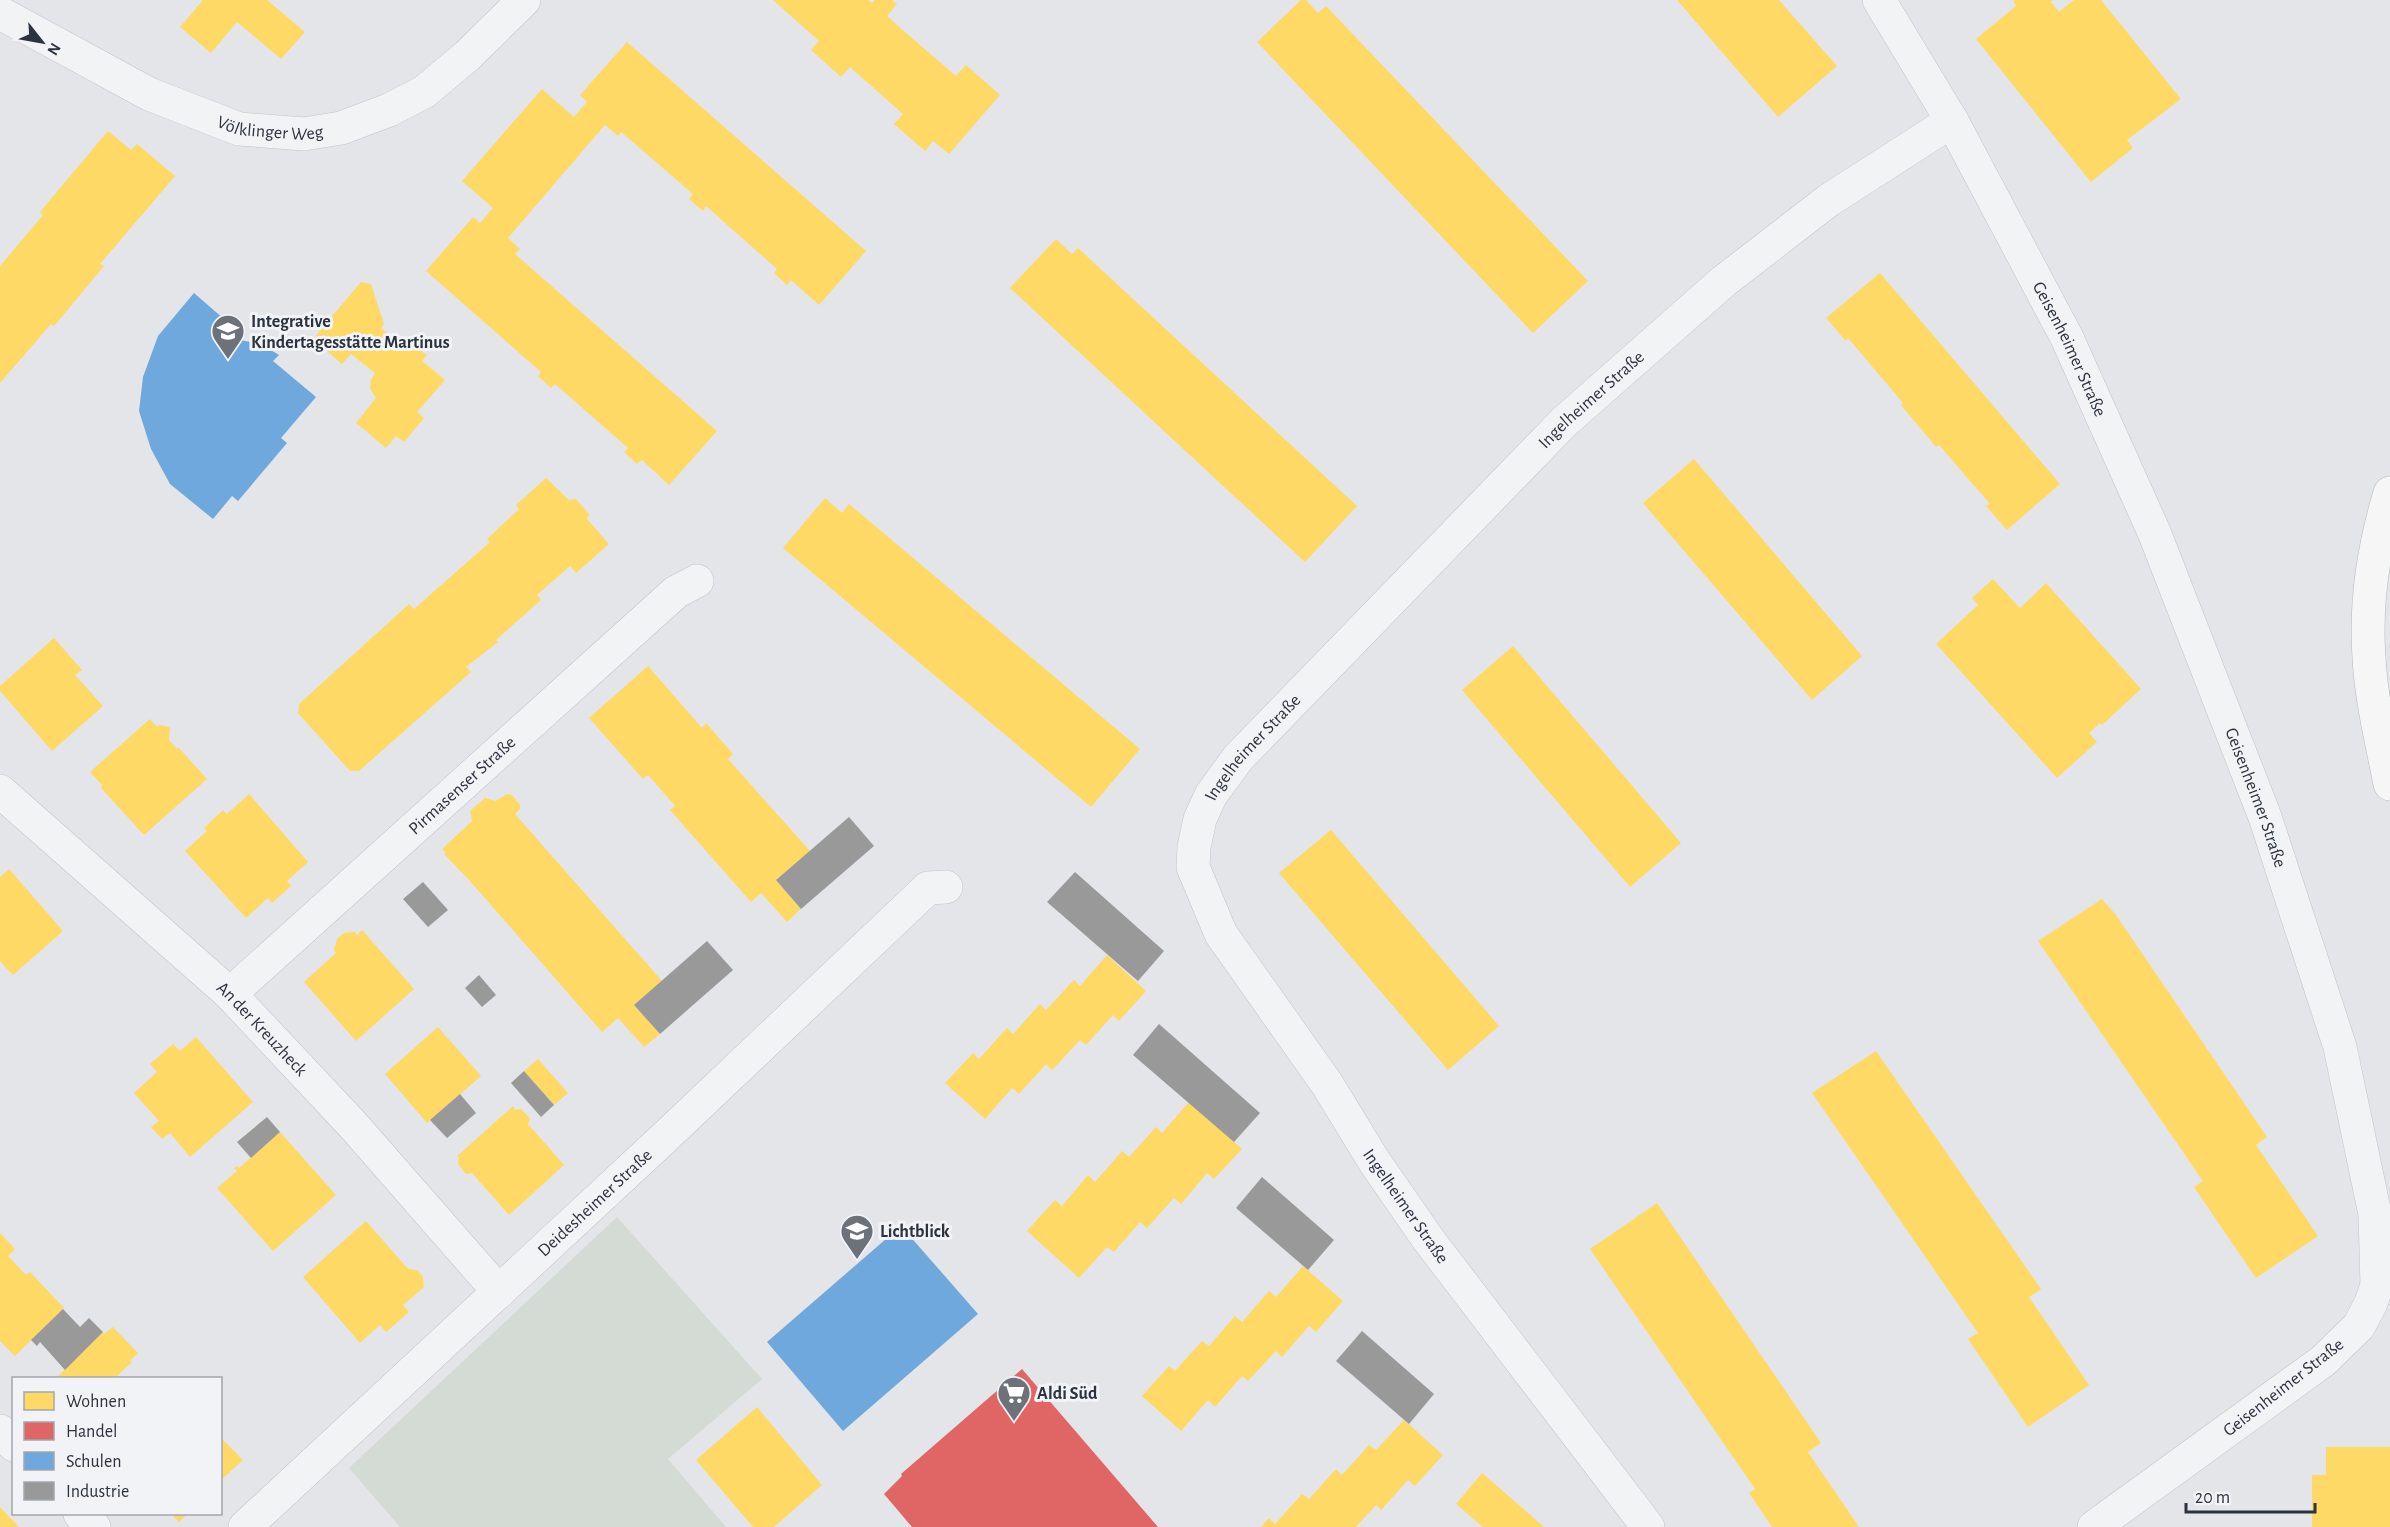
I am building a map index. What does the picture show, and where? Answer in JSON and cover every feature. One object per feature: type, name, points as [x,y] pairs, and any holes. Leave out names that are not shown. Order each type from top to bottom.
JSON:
[{"type":"highway","points":[[2390,493],[2373,566],[2368,615],[2368,657],[2373,697],[2390,784]]},
{"type":"street","name":"Völklinger Weg","points":[[0,13],[150,94],[240,129],[304,134],[341,128],[389,110],[424,92],[467,56],[524,0]]},
{"type":"street","name":"Geisenheimer Straße","points":[[1879,0],[1952,121],[2072,349],[2154,532],[2260,806],[2340,1047],[2375,1214],[2377,1285],[2359,1326],[2323,1361],[2094,1527]]},
{"type":"street","name":"Ingelheimer Straße","points":[[1648,1527],[1428,1239],[1374,1161],[1327,1084],[1221,934],[1193,867],[1194,847],[1200,819],[1211,795],[1238,758],[1564,422],[1724,281],[1828,200],[1952,121]]},
{"type":"street","name":"Pirmasenser Straße","points":[[230,994],[676,592],[697,581]]},
{"type":"street","name":"An der Kreuzheck","points":[[0,791],[230,994],[353,1125],[498,1292]]},
{"type":"street","name":"Deidesheimer Straße","points":[[245,1527],[928,888],[946,887]]},
{"type":"street","points":[[0,1431],[12,1443]]},
{"type":"street","points":[[82,1515],[94,1527]]},
{"type":"shaded area","points":[[617,1217],[762,1379],[668,1459],[726,1527],[400,1527],[349,1468]]},
{"type":"building: Wohnen","points":[[203,0],[267,0],[305,32],[281,59],[237,22],[211,53],[180,27]]},
{"type":"building: Wohnen","points":[[773,0],[868,0],[872,3],[875,0],[892,0],[897,4],[887,16],[906,33],[956,76],[966,65],[1000,95],[949,154],[933,141],[925,151],[894,124],[903,114],[850,67],[841,77],[811,50],[819,41]]},
{"type":"building: Wohnen","points":[[1301,0],[1306,0],[1318,13],[1326,6],[1588,281],[1533,333],[1257,42]]},
{"type":"building: Wohnen","points":[[1677,0],[1779,0],[1837,66],[1778,117]]},
{"type":"building: Wohnen","points":[[2013,0],[2053,0],[2051,2],[2059,12],[2074,0],[2101,0],[2181,99],[2127,140],[2133,148],[2091,182],[1976,39],[2016,6]]},
{"type":"building: Wohnen","points":[[627,42],[866,251],[819,305],[791,280],[787,285],[774,273],[777,269],[706,206],[703,211],[689,199],[693,194],[621,132],[618,136],[605,125],[508,238],[520,249],[515,254],[717,431],[669,485],[642,460],[637,464],[624,452],[628,448],[555,384],[551,388],[538,376],[541,372],[426,271],[473,217],[480,223],[493,208],[462,181],[542,89],[574,117],[587,102],[580,95]]},
{"type":"building: Wohnen","points":[[108,131],[131,150],[137,144],[175,176],[100,264],[104,266],[54,326],[51,324],[0,383],[0,266],[43,215],[40,212]]},
{"type":"building: Wohnen","points":[[1056,239],[1072,254],[1078,248],[1357,506],[1305,562],[1010,288]]},
{"type":"building: Wohnen","points":[[1880,273],[2060,484],[2007,530],[1986,506],[1990,504],[1939,445],[1936,447],[1901,405],[1903,403],[1848,338],[1846,341],[1826,318]]},
{"type":"building: Wohnen","points":[[361,282],[371,284],[384,324],[381,328],[409,350],[413,345],[427,355],[422,361],[445,380],[417,412],[424,418],[404,442],[396,436],[386,448],[356,423],[376,398],[370,388],[375,373],[351,354],[342,364],[313,339]]},
{"type":"building: Wohnen","points":[[1694,459],[1862,656],[1812,700],[1643,503]]},
{"type":"building: Wohnen","points":[[546,478],[569,500],[576,499],[589,514],[587,519],[609,544],[576,573],[570,566],[537,595],[541,600],[496,640],[498,642],[466,667],[471,672],[359,771],[350,771],[298,713],[299,704],[409,604],[414,609],[490,542],[487,539],[519,509],[516,505]]},
{"type":"building: Wohnen","points":[[825,498],[842,513],[849,504],[1140,749],[1091,807],[783,548]]},
{"type":"building: Wohnen","points":[[1993,579],[2020,608],[2046,583],[2141,689],[2102,725],[2100,723],[2089,733],[2097,742],[2057,778],[1936,644],[1978,605],[1972,598]]},
{"type":"building: Wohnen","points":[[54,638],[82,670],[75,675],[103,706],[52,751],[0,691],[0,686]]},
{"type":"building: Wohnen","points":[[1513,646],[1681,843],[1630,887],[1462,690]]},
{"type":"building: Wohnen","points":[[648,666],[702,728],[706,723],[733,754],[728,759],[810,851],[776,880],[801,909],[787,922],[761,893],[751,902],[670,810],[675,806],[648,775],[643,779],[589,718]]},
{"type":"building: Wohnen","points":[[150,719],[157,727],[159,725],[170,727],[169,740],[207,779],[144,835],[101,788],[102,785],[90,772]]},
{"type":"building: Wohnen","points":[[249,794],[308,862],[287,881],[291,886],[272,903],[268,898],[246,918],[185,851],[207,831],[204,828],[223,810],[227,814]]},
{"type":"building: Wohnen","points":[[507,794],[512,795],[520,805],[520,809],[515,814],[662,981],[634,1005],[660,1034],[644,1047],[618,1018],[602,1032],[444,854],[446,853],[442,849],[472,821],[470,811],[485,798],[496,801]]},
{"type":"building: Wohnen","points":[[1331,830],[1499,1026],[1448,1070],[1279,873]]},
{"type":"building: Wohnen","points":[[9,869],[63,931],[13,975],[0,961],[0,877]]},
{"type":"building: Wohnen","points":[[2102,899],[2116,915],[2267,1137],[2256,1145],[2318,1236],[2256,1278],[2194,1187],[2203,1181],[2038,941]]},
{"type":"building: Wohnen","points":[[362,930],[414,989],[356,1041],[304,982],[336,953],[334,950],[337,939],[344,933],[355,932],[357,935]]},
{"type":"building: Wohnen","points":[[1107,955],[1146,991],[1119,1021],[1113,1015],[1086,1045],[1080,1040],[1052,1070],[1046,1064],[1019,1094],[1012,1088],[985,1119],[945,1083],[973,1053],[979,1059],[1007,1028],[1013,1034],[1040,1004],[1046,1010],[1074,980],[1080,986]]},
{"type":"building: Wohnen","points":[[438,1027],[481,1076],[427,1123],[385,1074]]},
{"type":"building: Wohnen","points":[[196,1037],[253,1102],[190,1157],[170,1133],[162,1139],[151,1127],[159,1121],[134,1093],[157,1072],[150,1064],[173,1044],[180,1051]]},
{"type":"building: Wohnen","points":[[1876,1051],[2041,1289],[2029,1297],[2089,1385],[2028,1427],[1968,1339],[1978,1333],[1812,1093]]},
{"type":"building: Wohnen","points":[[538,1059],[568,1093],[554,1105],[524,1071]]},
{"type":"building: Wohnen","points":[[1189,1102],[1242,1149],[1214,1179],[1207,1173],[1181,1204],[1174,1198],[1147,1228],[1140,1222],[1114,1252],[1107,1247],[1079,1278],[1027,1231],[1055,1200],[1062,1206],[1088,1175],[1095,1182],[1122,1151],[1129,1157],[1156,1127],[1162,1133]]},
{"type":"building: Wohnen","points":[[513,1106],[515,1110],[521,1109],[530,1118],[528,1124],[564,1165],[509,1215],[472,1173],[466,1174],[458,1164],[457,1156]]},
{"type":"building: Wohnen","points":[[280,1132],[336,1195],[273,1251],[217,1188],[237,1171],[234,1168],[237,1166],[239,1168]]},
{"type":"building: Wohnen","points":[[1657,1203],[1821,1443],[1808,1452],[1859,1527],[1772,1527],[1749,1493],[1755,1489],[1590,1249]]},
{"type":"building: Wohnen","points":[[366,1221],[408,1269],[417,1270],[423,1277],[424,1287],[403,1305],[409,1312],[386,1332],[380,1325],[360,1343],[303,1277]]},
{"type":"building: Wohnen","points":[[0,1233],[15,1249],[8,1256],[26,1275],[30,1272],[64,1308],[15,1356],[0,1341]]},
{"type":"building: Wohnen","points":[[1303,1266],[1343,1301],[1316,1332],[1309,1326],[1282,1357],[1276,1351],[1248,1381],[1242,1376],[1215,1407],[1208,1400],[1181,1431],[1142,1396],[1169,1366],[1175,1371],[1202,1341],[1209,1346],[1235,1316],[1242,1322],[1269,1291],[1276,1297]]},
{"type":"building: Wohnen","points":[[113,1327],[138,1353],[116,1377],[57,1377],[103,1332],[104,1334]]},
{"type":"building: Wohnen","points":[[757,1407],[822,1485],[774,1527],[753,1527],[696,1460]]},
{"type":"building: Wohnen","points":[[1404,1420],[1443,1455],[1415,1486],[1408,1480],[1381,1510],[1376,1505],[1356,1527],[1261,1527],[1269,1518],[1275,1524],[1302,1494],[1309,1499],[1336,1469],[1342,1475],[1369,1445],[1376,1450]]},
{"type":"building: Wohnen","points":[[222,1439],[243,1460],[222,1479]]},
{"type":"building: Wohnen","points":[[2326,1447],[2390,1447],[2390,1527],[2312,1527],[2312,1475],[2326,1475]]},
{"type":"building: Wohnen","points":[[1482,1473],[1544,1527],[1483,1527],[1456,1504]]},
{"type":"building: Wohnen","points":[[0,1507],[19,1527],[0,1527]]},
{"type":"building: Wohnen","points":[[172,1515],[187,1515],[179,1522]]},
{"type":"building: Handel","name":"Aldi Süd","points":[[1022,1369],[1158,1527],[912,1527],[884,1494],[902,1476],[901,1474]]},
{"type":"building: Schulen","points":[[194,293],[239,332],[236,337],[240,340],[261,344],[279,355],[273,361],[316,397],[281,438],[287,443],[238,501],[232,496],[213,519],[170,484],[151,449],[139,411],[143,377],[158,336]]},
{"type":"building: Schulen","points":[[901,1226],[978,1314],[843,1431],[767,1342]]},
{"type":"building: Industrie","points":[[849,817],[874,846],[801,909],[776,880]]},
{"type":"building: Industrie","points":[[1075,872],[1164,951],[1138,981],[1047,902]]},
{"type":"building: Industrie","points":[[423,882],[448,910],[428,927],[403,899]]},
{"type":"building: Industrie","points":[[707,941],[733,970],[660,1034],[634,1005]]},
{"type":"building: Industrie","points":[[479,975],[496,995],[482,1007],[465,988]]},
{"type":"building: Industrie","points":[[1159,1024],[1260,1113],[1234,1142],[1133,1055]]},
{"type":"building: Industrie","points":[[524,1071],[554,1105],[541,1117],[511,1083]]},
{"type":"building: Industrie","points":[[460,1094],[476,1113],[447,1138],[430,1120]]},
{"type":"building: Industrie","points":[[267,1117],[280,1132],[251,1158],[237,1142]]},
{"type":"building: Industrie","points":[[1262,1177],[1334,1240],[1308,1270],[1236,1208]]},
{"type":"building: Industrie","points":[[63,1309],[80,1327],[89,1318],[103,1332],[65,1370],[40,1342],[37,1346],[31,1340]]},
{"type":"building: Industrie","points":[[1362,1331],[1434,1394],[1409,1424],[1336,1361]]},
{"type":"place","name":"Integrative Kindertagesstätte Martinus","points":[[228,360]]},
{"type":"place","name":"Lichtblick","points":[[857,1260]]},
{"type":"place","name":"Aldi Süd","points":[[1014,1422]]}]
